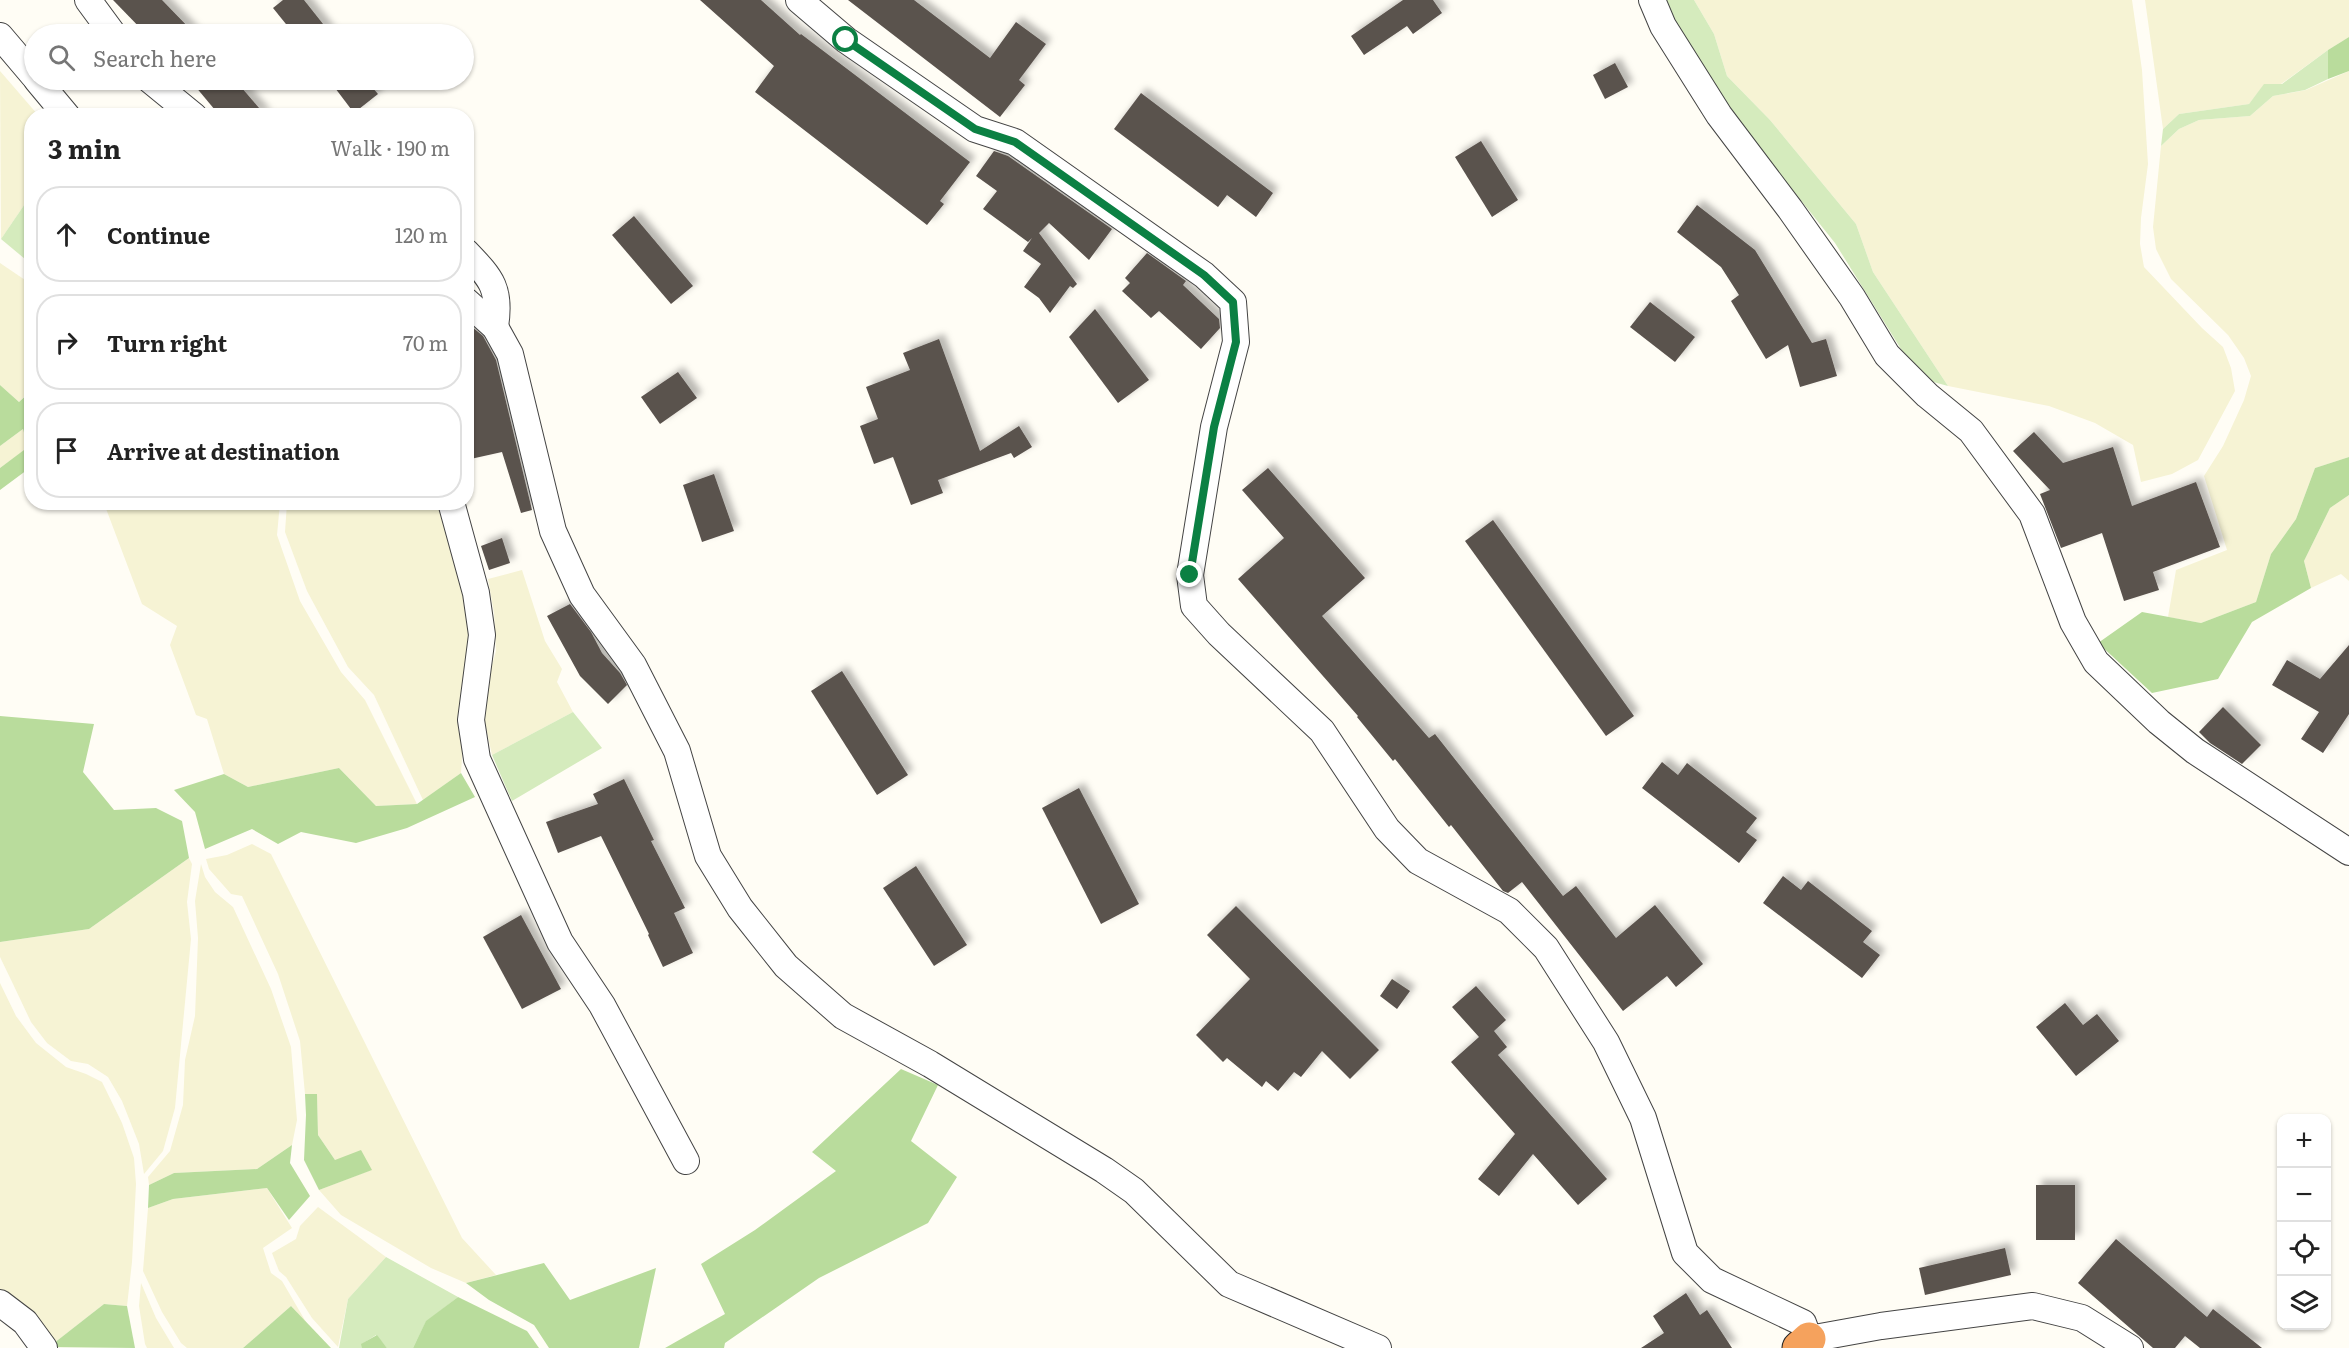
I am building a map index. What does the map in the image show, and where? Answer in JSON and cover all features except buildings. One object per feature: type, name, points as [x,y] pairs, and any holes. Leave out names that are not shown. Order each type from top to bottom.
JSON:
[{"type":"street","points":[[88,0],[106,24]]},
{"type":"street","points":[[799,0],[846,40],[975,129],[1015,142],[1204,275],[1233,302],[1236,342],[1214,427],[1190,575],[1194,606],[1219,634],[1322,731],[1388,828],[1418,861],[1509,910],[1546,948],[1606,1041],[1643,1118],[1685,1253],[1712,1280],[1803,1323],[1804,1343],[1881,1326],[2033,1306],[2082,1318],[2130,1348]]},
{"type":"street","points":[[1652,0],[1663,26],[1719,115],[1790,209],[1852,297],[1887,355],[1927,395],[1971,430],[2032,514],[2073,622],[2096,662],[2159,722],[2194,751],[2349,852]]},
{"type":"street","points":[[0,36],[24,64]]},
{"type":"street","points":[[46,90],[60,108]]},
{"type":"street","points":[[162,90],[184,108]]},
{"type":"street","points":[[474,261],[494,284],[498,308],[495,327]]},
{"type":"street","points":[[474,308],[495,327],[510,354],[553,531],[582,595],[633,665],[677,751],[708,856],[740,908],[786,966],[843,1016],[930,1064],[1104,1170],[1134,1191],[1229,1284],[1378,1348]]},
{"type":"street","points":[[453,510],[476,593],[482,635],[471,720],[477,759],[560,942],[602,1005],[686,1161]]},
{"type":"street","points":[[0,1303],[25,1322],[44,1348]]},
{"type":"shaded area","points":[[1694,0],[2132,0],[2142,70],[2148,164],[2141,218],[2140,244],[2144,267],[2223,347],[2231,368],[2235,391],[2198,460],[2172,474],[2141,482],[2133,445],[2095,423],[2049,406],[1948,386],[1873,272],[1856,224],[1770,120],[1727,76],[1714,34]]},
{"type":"shaded area","points":[[2145,0],[2349,0],[2349,37],[2281,84],[2264,85],[2249,104],[2179,114],[2163,129]]},
{"type":"shaded area","points":[[0,71],[32,108],[24,108],[24,205],[1,239]]},
{"type":"shaded area","points":[[2349,71],[2349,457],[2315,468],[2296,519],[2271,554],[2256,602],[2201,623],[2168,617],[2176,570],[2227,550],[2204,476],[2223,446],[2244,400],[2251,376],[2244,358],[2228,335],[2171,279],[2156,249],[2153,227],[2161,146],[2179,129],[2199,120],[2250,116],[2273,96],[2306,90]]},
{"type":"shaded area","points":[[0,263],[24,279],[24,397],[19,402],[0,385]]},
{"type":"shaded area","points":[[23,429],[24,451],[0,468],[0,446]]},
{"type":"shaded area","points":[[2349,495],[2349,581],[2341,574],[2311,588],[2304,561],[2330,508]]},
{"type":"shaded area","points":[[107,510],[279,510],[277,535],[300,601],[341,672],[365,700],[417,804],[376,806],[339,768],[248,787],[224,774],[207,719],[196,715],[170,645],[177,626],[142,604]]},
{"type":"shaded area","points":[[287,510],[442,510],[449,545],[465,592],[471,638],[458,715],[463,743],[461,773],[423,800],[374,695],[348,667],[307,591],[285,532]]},
{"type":"shaded area","points":[[522,570],[545,641],[562,669],[557,682],[573,712],[492,755],[484,719],[487,682],[496,651],[494,613],[488,579]]},
{"type":"shaded area","points":[[252,844],[271,854],[462,1238],[496,1275],[466,1283],[431,1268],[341,1215],[319,1190],[371,1170],[335,1160],[318,1135],[317,1095],[305,1094],[300,1041],[278,974],[242,896],[231,894],[209,869],[206,859],[227,855]]},
{"type":"shaded area","points":[[189,858],[192,864],[187,902],[191,939],[175,1108],[163,1151],[144,1174],[139,1144],[122,1101],[108,1077],[88,1064],[71,1061],[47,1043],[31,1022],[0,957],[0,942],[89,929]]},
{"type":"shaded area","points":[[201,864],[205,877],[215,892],[233,907],[271,989],[291,1047],[297,1120],[292,1145],[257,1169],[174,1173],[149,1185],[148,1177],[170,1151],[183,1105],[185,1060],[195,1016],[198,938],[195,901]]},
{"type":"shaded area","points":[[0,983],[16,1016],[36,1043],[66,1067],[102,1082],[122,1123],[134,1158],[136,1184],[127,1306],[104,1304],[49,1347],[0,1297]]},
{"type":"shaded area","points":[[267,1188],[292,1228],[263,1248],[271,1273],[282,1281],[306,1322],[291,1306],[243,1348],[187,1348],[181,1343],[162,1312],[143,1271],[148,1208],[173,1199]]},
{"type":"shaded area","points":[[318,1207],[386,1257],[348,1299],[338,1347],[312,1318],[286,1277],[279,1271],[272,1253],[296,1239],[300,1226]]},
{"type":"shaded area","points":[[141,1283],[156,1318],[174,1348],[147,1348],[139,1306]]},
{"type":"green space","points":[[1665,0],[1694,0],[1714,34],[1727,76],[1770,120],[1856,224],[1873,272],[1948,386],[1919,378],[1835,243],[1696,69]]},
{"type":"green space","points":[[2349,37],[2349,71],[2328,79],[2328,50]]},
{"type":"green space","points":[[2328,50],[2328,79],[2305,90],[2273,96],[2250,116],[2199,120],[2179,129],[2161,146],[2163,129],[2179,114],[2249,104],[2264,84],[2282,84]]},
{"type":"green space","points":[[24,205],[24,258],[1,239]]},
{"type":"green space","points":[[0,385],[19,402],[24,397],[24,433],[23,429],[0,446]]},
{"type":"green space","points":[[24,450],[24,472],[0,490],[0,468]]},
{"type":"green space","points":[[2349,457],[2349,495],[2330,508],[2304,561],[2311,588],[2252,622],[2218,679],[2152,693],[2098,643],[2142,612],[2201,623],[2256,602],[2271,554],[2296,519],[2315,468]]},
{"type":"green space","points":[[573,712],[602,748],[512,801],[492,755]]},
{"type":"green space","points":[[0,716],[94,724],[83,772],[114,810],[156,808],[182,821],[189,858],[89,929],[0,942]]},
{"type":"green space","points":[[339,768],[376,806],[417,804],[461,773],[475,797],[407,828],[356,843],[301,832],[278,844],[252,829],[205,849],[195,812],[174,790],[224,774],[248,787]]},
{"type":"green space","points":[[901,1069],[938,1085],[911,1141],[957,1177],[928,1223],[819,1278],[725,1343],[724,1348],[665,1348],[725,1314],[701,1264],[755,1230],[836,1171],[812,1152]]},
{"type":"green space","points":[[305,1094],[317,1094],[318,1135],[335,1160],[361,1150],[372,1170],[319,1190],[304,1160]]},
{"type":"green space","points":[[292,1145],[290,1163],[310,1196],[289,1220],[267,1188],[173,1199],[148,1208],[149,1185],[174,1173],[257,1169]]},
{"type":"green space","points":[[386,1257],[458,1297],[426,1322],[413,1348],[387,1348],[376,1335],[362,1344],[362,1348],[339,1348],[348,1299]]},
{"type":"green space","points":[[544,1263],[570,1300],[656,1268],[639,1348],[549,1348],[534,1325],[489,1300],[466,1283]]},
{"type":"green space","points":[[458,1297],[527,1331],[539,1348],[413,1348],[426,1321]]},
{"type":"green space","points":[[104,1304],[127,1306],[135,1348],[49,1347]]},
{"type":"green space","points":[[291,1306],[331,1348],[243,1348]]},
{"type":"green space","points":[[377,1335],[387,1348],[362,1348],[361,1344]]},
{"type":"route","points":[[846,40],[975,129],[1015,142],[1204,275],[1233,302],[1236,342],[1214,427],[1190,575]]}]
